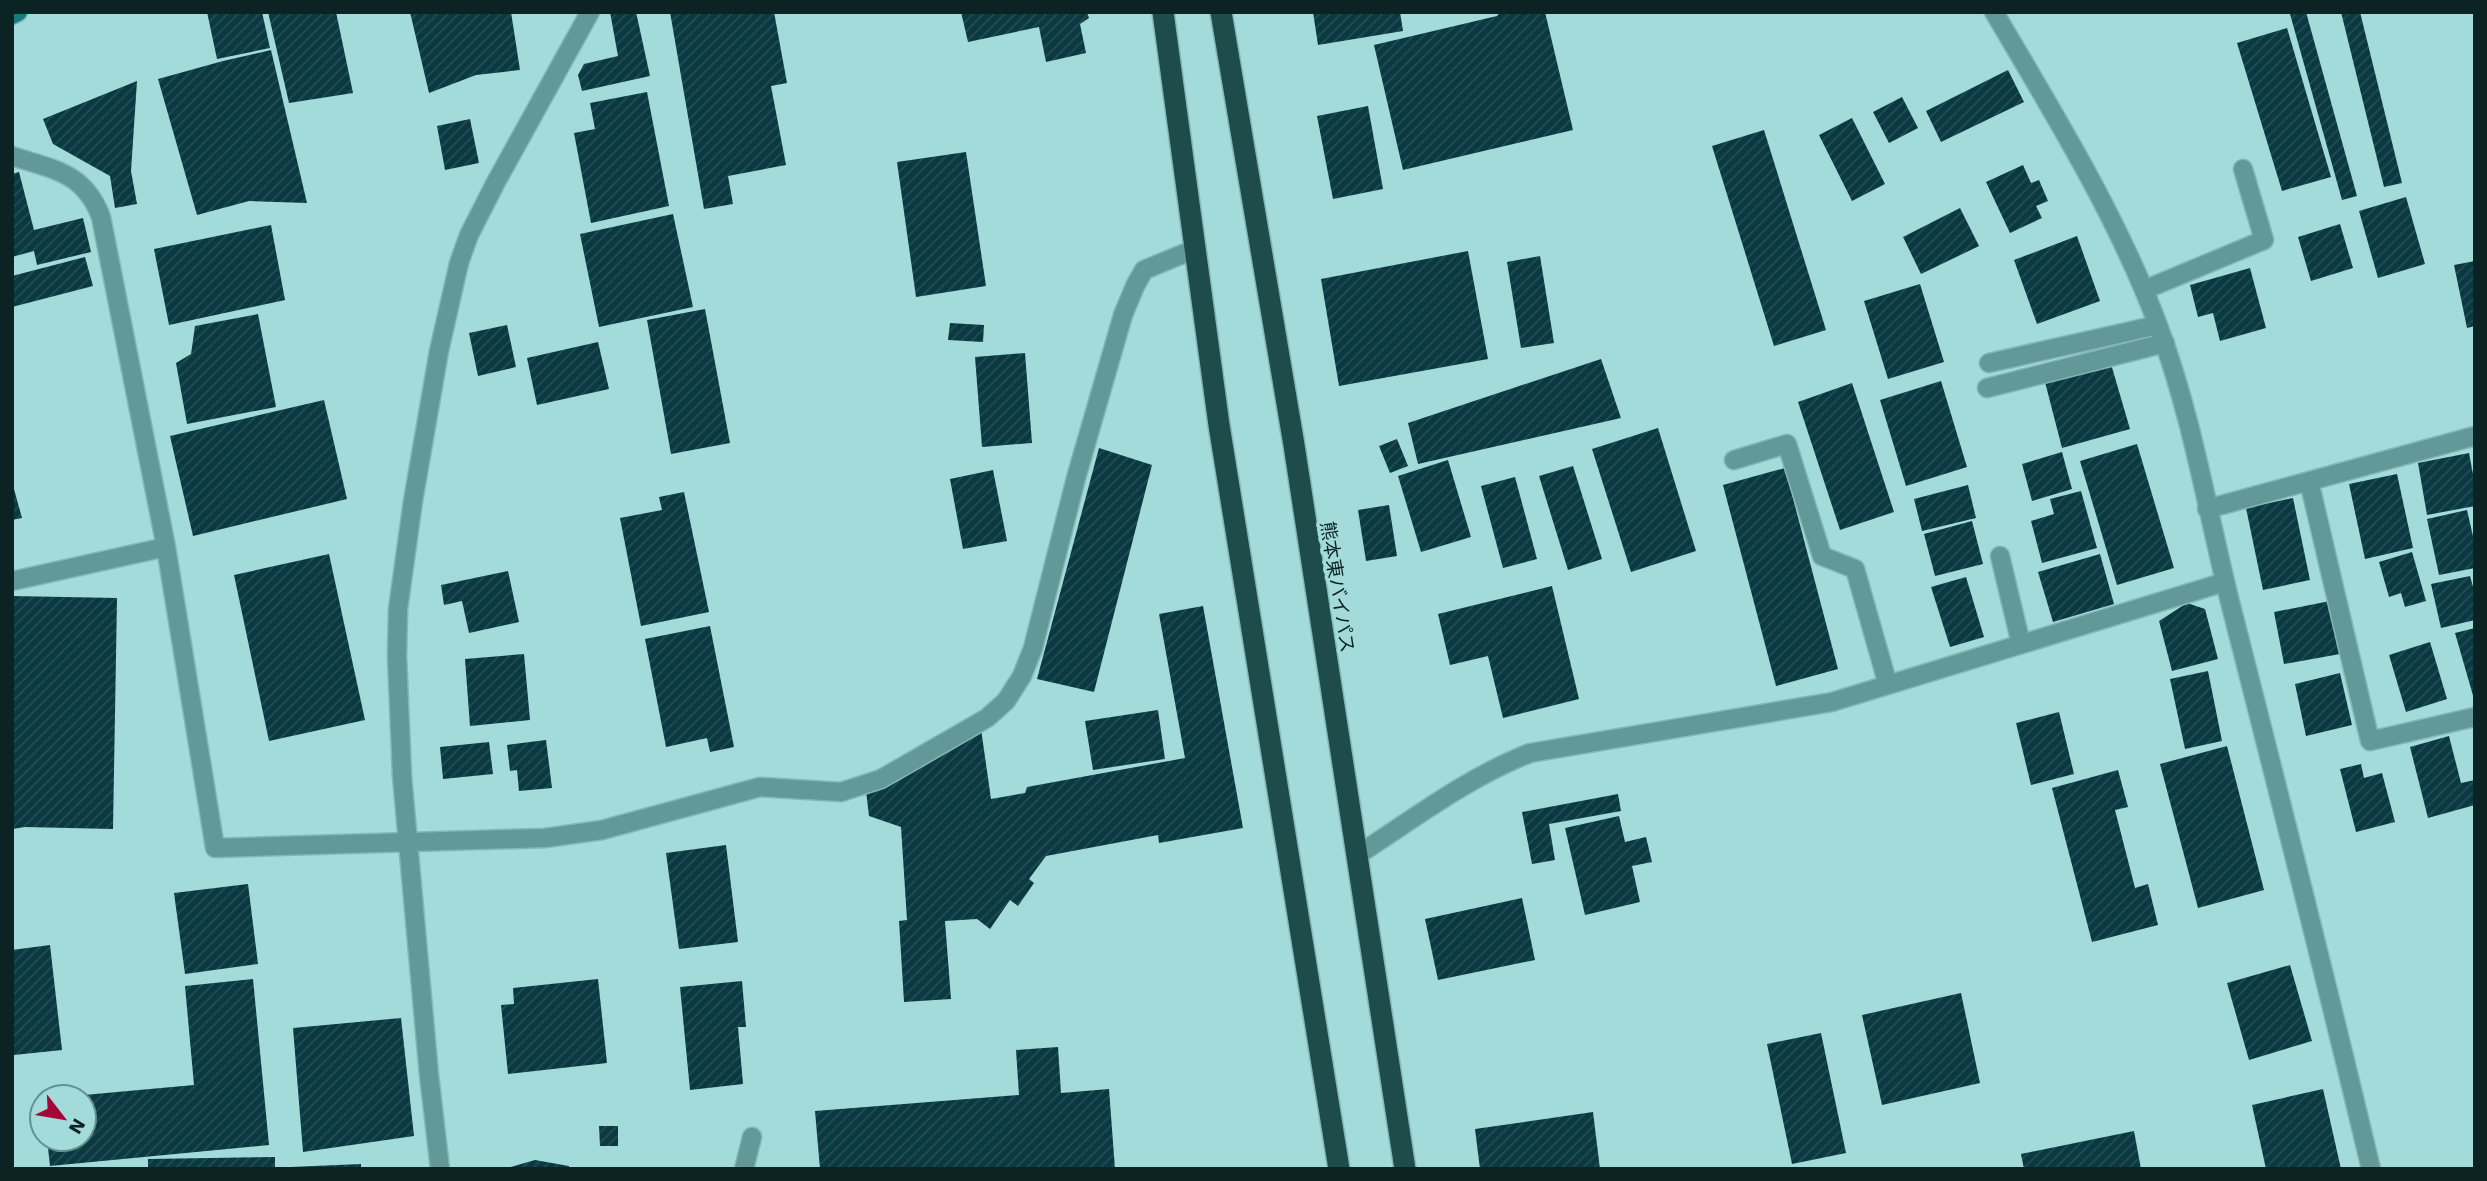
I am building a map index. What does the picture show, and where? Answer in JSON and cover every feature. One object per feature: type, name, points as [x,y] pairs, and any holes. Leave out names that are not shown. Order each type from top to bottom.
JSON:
[{"type":"highway","points":[[1163,12],[1219,425],[1339,1169]]},
{"type":"highway","name":"熊本東バイパス","points":[[1221,12],[1294,445],[1405,1169]]},
{"type":"main road","points":[[12,15],[18,12]]},
{"type":"street","points":[[440,1169],[402,776],[396,633],[413,500],[459,263],[482,208],[590,12]]},
{"type":"street","points":[[1994,12],[2049,105],[2129,254],[2182,392],[2207,509],[2315,933],[2371,1169]]},
{"type":"street","points":[[12,156],[72,178],[86,188],[101,217],[166,547],[215,848],[545,838],[602,830],[760,788],[841,792],[881,779],[987,718],[1006,701],[1022,676],[1033,648],[1076,478],[1123,315],[1135,286],[1144,270],[1195,249]]},
{"type":"street","points":[[2144,289],[2264,240],[2243,169]]},
{"type":"street","points":[[1989,363],[2158,325]]},
{"type":"street","points":[[1987,388],[2165,344]]},
{"type":"street","points":[[2207,509],[2474,439]]},
{"type":"street","points":[[1734,460],[1787,444],[1822,556],[1855,569],[1888,685]]},
{"type":"street","points":[[2309,481],[2370,741],[2475,716]]},
{"type":"street","points":[[12,581],[166,547]]},
{"type":"street","points":[[2000,556],[2021,644]]},
{"type":"street","points":[[1356,856],[1472,781],[1530,753],[1832,702],[2225,582]]},
{"type":"street","points":[[744,1169],[752,1137]]},
{"type":"building","points":[[207,12],[262,12],[270,48],[217,59]]},
{"type":"building","points":[[268,12],[336,12],[353,93],[289,103]]},
{"type":"building","points":[[410,12],[511,12],[520,70],[476,75],[429,93]]},
{"type":"building","points":[[610,12],[636,12],[650,76],[582,91],[578,75],[584,64],[618,56]]},
{"type":"building","points":[[670,12],[774,12],[787,83],[771,86],[786,165],[728,176],[733,204],[704,209]]},
{"type":"building","points":[[961,12],[1087,12],[1089,18],[1080,24],[1086,53],[1046,62],[1039,27],[968,42]]},
{"type":"building","points":[[1313,12],[1400,12],[1403,31],[1318,45]]},
{"type":"building","points":[[1500,12],[1545,12],[1573,130],[1403,170],[1374,45],[1497,16]]},
{"type":"building","points":[[2306,12],[2357,196],[2342,200],[2290,14]]},
{"type":"building","points":[[2341,12],[2360,12],[2402,183],[2384,187]]},
{"type":"building","points":[[2287,28],[2331,177],[2282,191],[2237,43]]},
{"type":"building","points":[[271,50],[307,203],[249,201],[197,215],[158,79]]},
{"type":"building","points":[[2008,70],[2024,102],[1941,142],[1926,111]]},
{"type":"building","points":[[137,81],[131,171],[137,204],[115,208],[110,176],[53,144],[43,119]]},
{"type":"building","points":[[647,92],[669,206],[591,223],[574,133],[595,129],[590,103]]},
{"type":"building","points":[[1902,97],[1918,128],[1889,143],[1873,112]]},
{"type":"building","points":[[1368,106],[1383,189],[1333,199],[1317,116]]},
{"type":"building","points":[[1852,118],[1885,184],[1852,201],[1819,135]]},
{"type":"building","points":[[470,119],[479,163],[445,170],[437,126]]},
{"type":"building","points":[[1764,130],[1826,330],[1774,346],[1712,146]]},
{"type":"building","points":[[966,152],[986,286],[916,297],[897,162]]},
{"type":"building","points":[[2023,165],[2031,183],[2039,180],[2048,201],[2036,206],[2042,218],[2010,233],[1986,182]]},
{"type":"building","points":[[19,172],[34,230],[83,218],[91,252],[37,265],[34,251],[12,257],[12,174]]},
{"type":"building","points":[[2406,197],[2425,264],[2378,278],[2359,211]]},
{"type":"building","points":[[1960,208],[1979,246],[1921,274],[1903,237]]},
{"type":"building","points":[[673,214],[693,307],[599,327],[580,234]]},
{"type":"building","points":[[2340,224],[2353,268],[2311,281],[2298,237]]},
{"type":"building","points":[[271,225],[285,300],[169,325],[154,249]]},
{"type":"building","points":[[2077,236],[2100,301],[2037,324],[2014,260]]},
{"type":"building","points":[[1468,251],[1488,359],[1339,386],[1321,279]]},
{"type":"building","points":[[1540,256],[1554,343],[1521,348],[1507,262]]},
{"type":"building","points":[[85,257],[93,286],[12,307],[12,276]]},
{"type":"building","points":[[2475,261],[2475,326],[2467,328],[2454,265]]},
{"type":"building","points":[[2250,268],[2266,328],[2220,341],[2213,313],[2198,317],[2190,285]]},
{"type":"building","points":[[1920,284],[1944,362],[1888,379],[1864,301]]},
{"type":"building","points":[[705,309],[730,443],[671,454],[647,320]]},
{"type":"building","points":[[258,314],[276,407],[187,424],[176,363],[191,354],[195,326]]},
{"type":"building","points":[[950,323],[984,325],[983,342],[948,340]]},
{"type":"building","points":[[507,325],[516,367],[478,376],[469,333]]},
{"type":"building","points":[[598,342],[609,389],[537,405],[527,358]]},
{"type":"building","points":[[1025,353],[1032,443],[982,447],[975,357]]},
{"type":"building","points":[[1601,359],[1621,418],[1418,464],[1408,423]]},
{"type":"building","points":[[2111,364],[2130,429],[2062,448],[2045,382]]},
{"type":"building","points":[[1941,381],[1967,467],[1906,486],[1880,400]]},
{"type":"building","points":[[1852,383],[1894,512],[1840,530],[1798,402]]},
{"type":"building","points":[[324,400],[347,499],[193,536],[170,436]]},
{"type":"building","points":[[1658,428],[1696,551],[1631,572],[1592,449]]},
{"type":"building","points":[[1397,439],[1408,466],[1390,473],[1379,446]]},
{"type":"building","points":[[2137,444],[2174,568],[2117,585],[2080,461]]},
{"type":"building","points":[[1099,448],[1152,465],[1094,692],[1037,679]]},
{"type":"building","points":[[2062,452],[2072,489],[2032,501],[2022,464]]},
{"type":"building","points":[[2469,453],[2475,485],[2475,506],[2427,515],[2418,463]]},
{"type":"building","points":[[1448,460],[1471,537],[1421,552],[1398,476]]},
{"type":"building","points":[[1573,466],[1602,559],[1568,570],[1539,476]]},
{"type":"building","points":[[1785,468],[1838,669],[1776,686],[1723,485]]},
{"type":"building","points":[[993,470],[1007,541],[963,549],[950,479]]},
{"type":"building","points":[[2397,474],[2413,548],[2365,559],[2349,484]]},
{"type":"building","points":[[1515,477],[1537,559],[1503,568],[1481,486]]},
{"type":"building","points":[[12,482],[22,518],[12,520]]},
{"type":"building","points":[[1968,485],[1976,518],[1922,531],[1914,499]]},
{"type":"building","points":[[2081,491],[2097,548],[2042,563],[2031,521],[2054,514],[2050,499]]},
{"type":"building","points":[[684,492],[709,612],[641,626],[620,518],[662,510],[659,497]]},
{"type":"building","points":[[2293,498],[2310,580],[2263,590],[2246,508]]},
{"type":"building","points":[[1389,505],[1397,556],[1366,561],[1358,510]]},
{"type":"building","points":[[2467,510],[2475,545],[2475,568],[2439,575],[2427,519]]},
{"type":"building","points":[[1972,521],[1983,564],[1935,576],[1924,534]]},
{"type":"building","points":[[2412,552],[2426,601],[2405,607],[2401,593],[2389,597],[2379,562]]},
{"type":"building","points":[[329,554],[365,720],[269,741],[234,575]]},
{"type":"building","points":[[2100,554],[2114,604],[2053,622],[2038,572]]},
{"type":"building","points":[[508,571],[519,622],[469,633],[462,601],[444,605],[441,585]]},
{"type":"building","points":[[2470,576],[2475,594],[2475,620],[2441,628],[2431,584]]},
{"type":"building","points":[[1966,577],[1984,637],[1950,647],[1931,587]]},
{"type":"building","points":[[1552,586],[1579,699],[1503,718],[1488,656],[1450,665],[1438,614]]},
{"type":"building","points":[[12,596],[117,598],[113,829],[12,829]]},
{"type":"building","points":[[2330,601],[2340,654],[2284,664],[2274,612]]},
{"type":"building","points":[[2187,603],[2205,609],[2218,659],[2172,671],[2159,621]]},
{"type":"building","points":[[1203,606],[1243,828],[1159,843],[1158,835],[1046,856],[1029,879],[1034,883],[1018,906],[1010,900],[990,929],[977,919],[945,921],[951,999],[904,1002],[899,921],[907,920],[901,827],[869,816],[866,791],[981,729],[991,799],[1025,793],[1027,787],[1185,758],[1159,614]]},
{"type":"building","points":[[710,626],[734,747],[710,752],[707,738],[666,747],[645,639]]},
{"type":"building","points":[[2475,628],[2475,699],[2474,699],[2455,633]]},
{"type":"building","points":[[2430,642],[2447,699],[2406,712],[2389,655]]},
{"type":"building","points":[[524,654],[530,720],[470,726],[465,659]]},
{"type":"building","points":[[2208,671],[2222,741],[2185,749],[2170,679]]},
{"type":"building","points":[[2340,673],[2352,725],[2306,736],[2295,684]]},
{"type":"building","points":[[1158,710],[1165,759],[1093,770],[1085,721]]},
{"type":"building","points":[[2059,712],[2074,774],[2031,785],[2016,723]]},
{"type":"building","points":[[2449,736],[2461,783],[2475,780],[2475,805],[2428,818],[2410,747]]},
{"type":"building","points":[[546,740],[552,788],[519,791],[517,770],[510,771],[507,745]]},
{"type":"building","points":[[489,742],[493,774],[443,779],[440,747]]},
{"type":"building","points":[[2227,746],[2264,890],[2198,908],[2160,764]]},
{"type":"building","points":[[2361,764],[2364,778],[2382,773],[2395,822],[2356,832],[2340,769]]},
{"type":"building","points":[[2118,770],[2128,807],[2115,810],[2135,888],[2148,884],[2158,925],[2092,942],[2052,788]]},
{"type":"building","points":[[1618,794],[1621,811],[1549,824],[1555,860],[1532,864],[1522,812]]},
{"type":"building","points":[[1619,816],[1625,842],[1646,837],[1652,862],[1632,866],[1640,902],[1585,915],[1565,828]]},
{"type":"building","points":[[726,845],[738,942],[679,949],[666,853]]},
{"type":"building","points":[[248,884],[258,964],[185,974],[174,893]]},
{"type":"building","points":[[1522,898],[1535,960],[1438,980],[1425,919]]},
{"type":"building","points":[[50,945],[62,1050],[14,1055],[12,950]]},
{"type":"building","points":[[2290,965],[2312,1041],[2249,1060],[2227,983]]},
{"type":"building","points":[[253,979],[269,1145],[50,1166],[49,1153],[98,1153],[98,1094],[194,1085],[185,986]]},
{"type":"building","points":[[598,979],[607,1063],[508,1074],[501,1005],[514,1004],[513,988]]},
{"type":"building","points":[[742,981],[746,1027],[738,1027],[743,1084],[690,1090],[680,987]]},
{"type":"building","points":[[1961,993],[1980,1083],[1882,1105],[1862,1015]]},
{"type":"building","points":[[401,1018],[414,1136],[303,1152],[293,1028]]},
{"type":"building","points":[[1821,1033],[1846,1153],[1792,1164],[1767,1044]]},
{"type":"building","points":[[1058,1047],[1061,1093],[1109,1089],[1115,1169],[820,1169],[815,1111],[1019,1095],[1016,1050]]},
{"type":"building","points":[[2323,1089],[2341,1169],[2266,1169],[2252,1105]]},
{"type":"building","points":[[1593,1112],[1600,1169],[1480,1169],[1475,1129]]},
{"type":"building","points":[[599,1126],[618,1126],[618,1146],[600,1146]]},
{"type":"building","points":[[2134,1131],[2141,1169],[2024,1169],[2021,1154]]},
{"type":"building","points":[[275,1157],[275,1169],[148,1169],[148,1159]]},
{"type":"building","points":[[535,1160],[569,1166],[569,1169],[504,1169]]},
{"type":"building","points":[[361,1164],[361,1169],[290,1169],[290,1167]]}]
